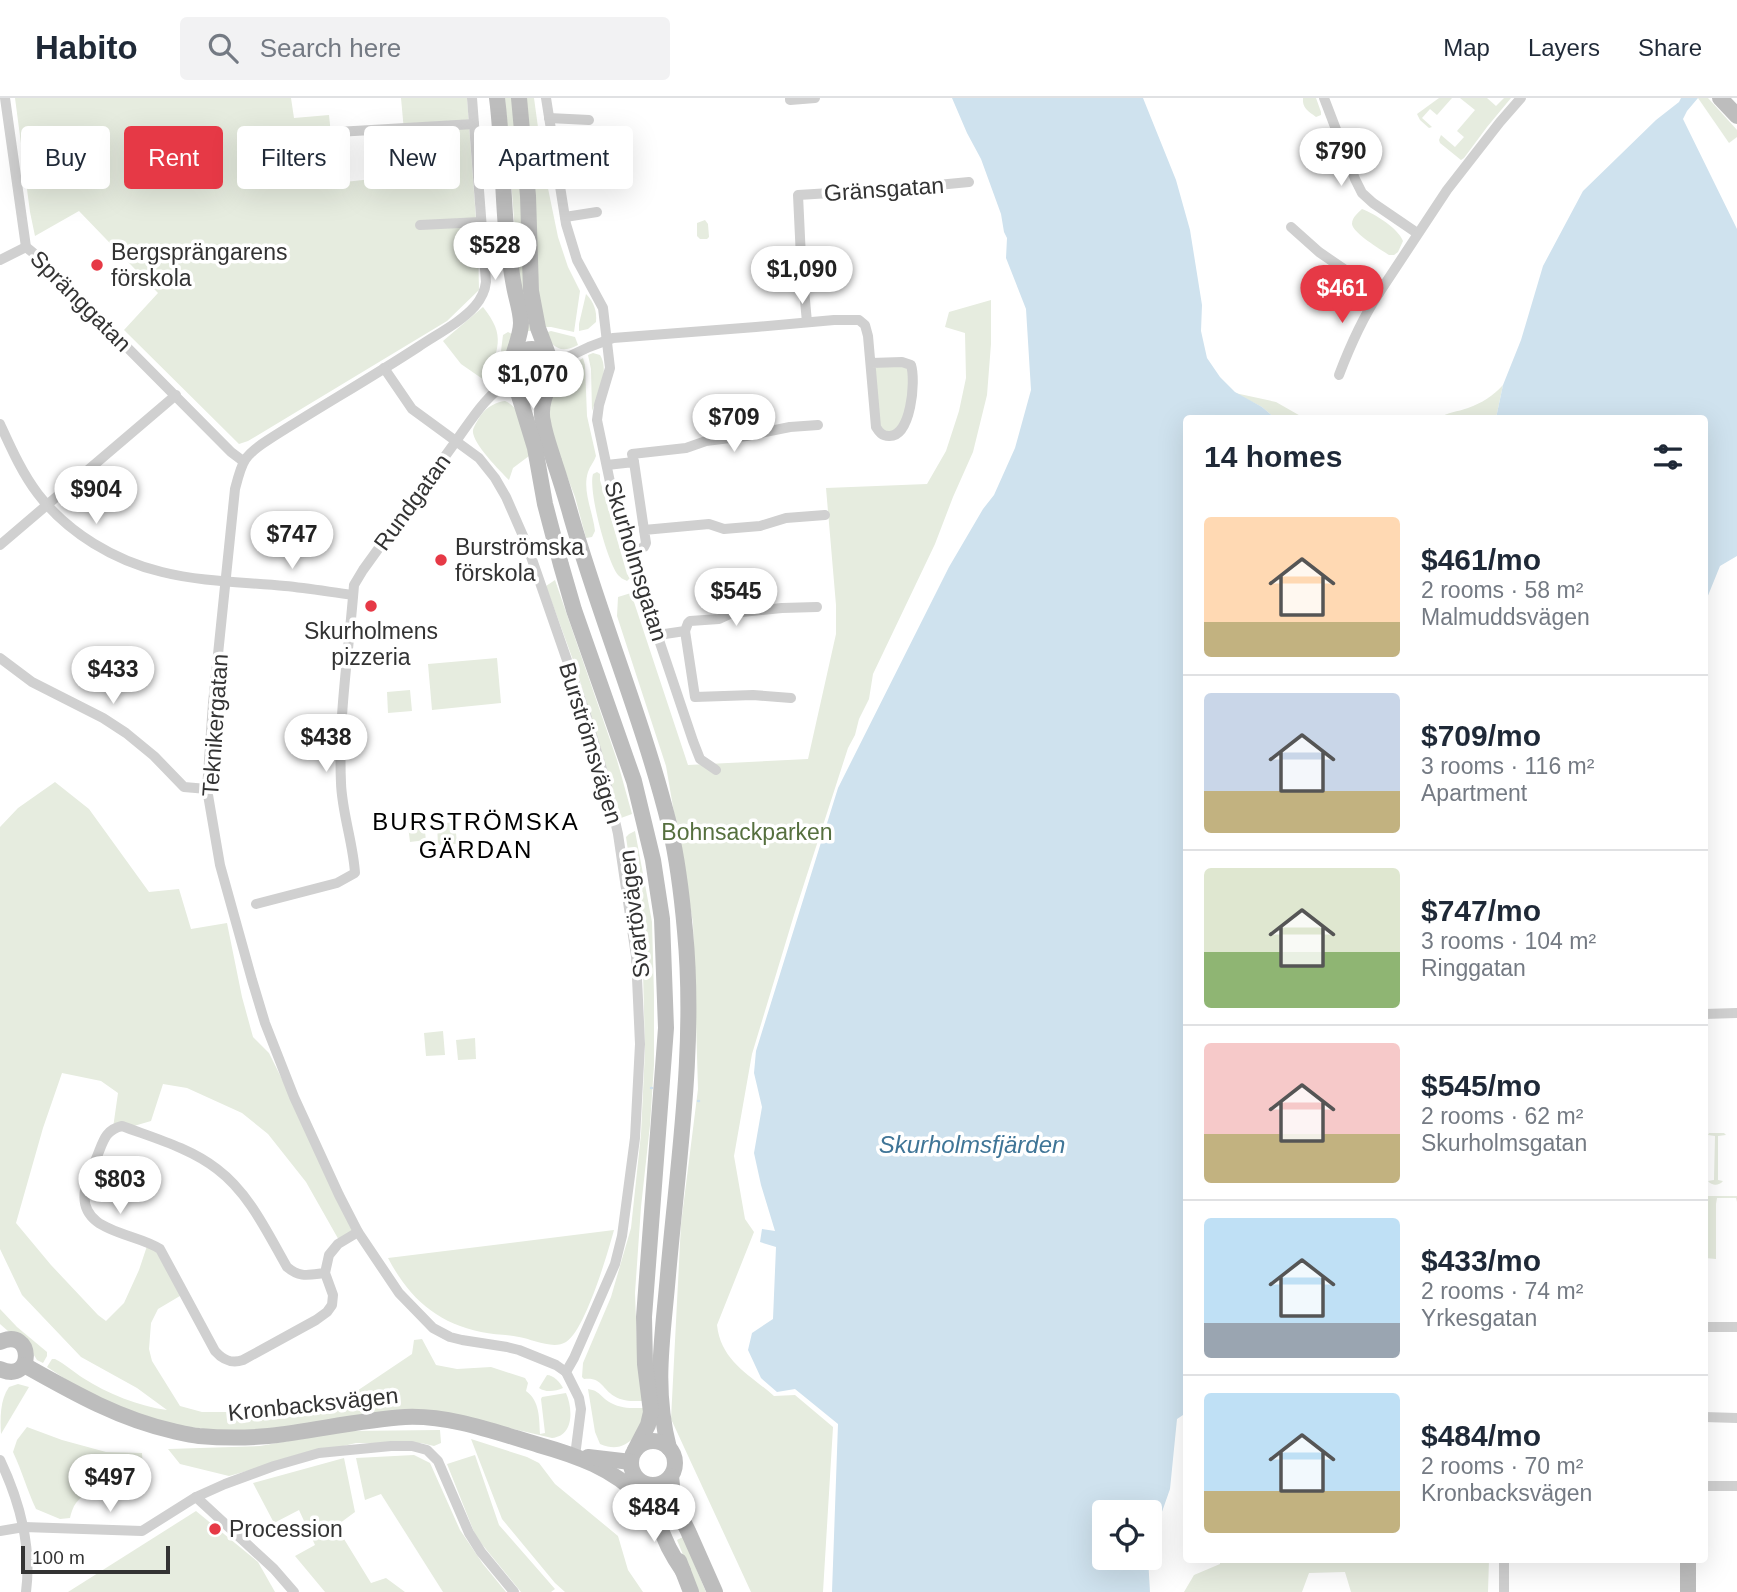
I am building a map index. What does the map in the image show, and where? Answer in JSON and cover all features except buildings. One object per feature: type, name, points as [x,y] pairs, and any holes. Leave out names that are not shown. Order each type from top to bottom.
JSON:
[{"type":"main road","points":[[497,98],[507,236],[521,323],[510,371],[514,383],[524,392],[533,393],[549,385],[554,374],[538,328],[531,291],[528,196],[519,98]]},
{"type":"main road","points":[[1720,98],[1737,116]]},
{"type":"main road","points":[[513,360],[529,349],[541,351],[551,361]]},
{"type":"main road","name":"Svartövägen","points":[[514,383],[535,448],[545,504],[561,565],[634,781],[653,860],[662,919],[666,1028],[644,1317],[645,1364],[654,1391],[656,1412],[669,1448]]},
{"type":"main road","name":"Svartövägen","points":[[549,385],[542,412],[545,432],[654,771],[680,877],[689,977],[688,1021],[682,1133],[660,1357],[654,1391]]},
{"type":"main road","points":[[0,1342],[12,1339],[20,1343],[27,1353],[23,1365],[13,1372],[0,1370]]},
{"type":"main road","name":"Kronbacksvägen","points":[[23,1365],[120,1416],[196,1436],[266,1436],[406,1417],[444,1419],[480,1427],[575,1455],[615,1477],[643,1499],[683,1571]]},
{"type":"main road","name":"Svartövägen","points":[[633,1456],[656,1412]]},
{"type":"main road","points":[[640,1482],[656,1485],[671,1476],[675,1461],[669,1448],[660,1442],[642,1443],[633,1456],[632,1472],[640,1482],[658,1503],[664,1515],[691,1592]]},
{"type":"main road","name":"Kronbacksvägen","points":[[575,1455],[633,1456]]},
{"type":"main road","points":[[671,1476],[676,1507],[715,1592]]},
{"type":"main road","points":[[1688,1563],[1688,1592]]},
{"type":"street","name":"Spränggatan","points":[[5,98],[26,247],[42,260],[230,452],[243,461]]},
{"type":"street","points":[[243,461],[258,446],[384,369],[459,319],[480,299],[485,286],[472,98]]},
{"type":"street","name":"Skurholmsgatan","points":[[546,98],[570,243],[603,308],[610,368],[597,420],[624,536],[700,759],[716,770]]},
{"type":"street","points":[[790,99],[815,98]]},
{"type":"street","points":[[1324,98],[1362,193],[1418,233]]},
{"type":"street","points":[[1339,375],[1354,336],[1418,233],[1447,190],[1521,98]]},
{"type":"street","points":[[549,118],[589,120]]},
{"type":"street","points":[[350,131],[474,124]]},
{"type":"street","name":"Gränsgatan","points":[[807,322],[798,195],[969,182]]},
{"type":"street","points":[[565,216],[597,212]]},
{"type":"street","points":[[420,225],[481,222]]},
{"type":"street","points":[[1291,227],[1319,252],[1379,293]]},
{"type":"street","points":[[0,260],[26,247]]},
{"type":"street","points":[[551,361],[613,338],[853,319],[862,322],[869,336],[870,363],[876,427],[887,436],[898,434],[908,414],[913,371],[911,365],[902,362],[870,363]]},
{"type":"street","name":"Burströmsvägen","points":[[384,369],[412,409],[479,458],[506,497],[527,545],[596,746],[618,834],[636,956],[640,1044],[632,1171],[615,1264],[566,1372]]},
{"type":"street","name":"Rundgatan","points":[[256,904],[337,883],[355,873],[341,784],[342,703],[354,585],[494,392],[514,383]]},
{"type":"street","points":[[0,545],[176,395]]},
{"type":"street","points":[[0,424],[24,472],[47,505],[83,537],[107,551],[134,564],[177,575],[353,595]]},
{"type":"street","points":[[630,553],[644,547],[646,543],[632,454],[686,448],[706,441],[818,425]]},
{"type":"street","name":"Teknikergatan","points":[[243,461],[235,489],[207,789],[220,865],[265,1023],[318,1151],[358,1232],[399,1293],[433,1328],[450,1337],[519,1350],[566,1372]]},
{"type":"street","points":[[607,465],[634,462]]},
{"type":"street","points":[[644,530],[709,524],[724,529],[760,526],[786,517],[825,515]]},
{"type":"street","points":[[791,698],[753,695],[695,697],[685,631],[690,621],[719,619],[732,613],[817,607]]},
{"type":"street","points":[[658,635],[685,631]]},
{"type":"street","points":[[0,658],[43,689],[89,710],[120,729],[154,756],[184,787],[207,789]]},
{"type":"street","points":[[676,689],[694,685]]},
{"type":"street","points":[[1708,1014],[1737,1013]]},
{"type":"street","points":[[325,1273],[301,1275],[287,1267],[244,1196],[219,1170],[193,1154],[122,1126],[113,1128],[104,1139],[85,1189],[88,1211],[102,1226],[160,1249],[215,1351],[229,1361],[243,1360],[327,1312],[332,1305],[333,1295],[325,1273],[327,1261],[332,1249],[358,1232]]},
{"type":"street","points":[[1708,1327],[1737,1327]]},
{"type":"street","points":[[566,1372],[579,1398],[581,1409],[575,1455]]},
{"type":"street","points":[[1708,1417],[1737,1418]]},
{"type":"street","points":[[0,1531],[24,1527],[142,1531],[196,1497],[274,1466],[319,1454],[412,1446],[431,1453],[438,1461],[463,1523],[475,1543],[514,1592]]},
{"type":"street","points":[[0,1460],[13,1490],[24,1527],[26,1592]]},
{"type":"street","points":[[1708,1486],[1737,1486]]},
{"type":"street","points":[[196,1497],[274,1569],[294,1592]]},
{"type":"street","points":[[1504,1563],[1504,1592]]},
{"type":"green space","points":[[15,98],[291,98],[294,118],[329,115],[330,126],[237,126],[237,189],[350,189],[350,181],[364,180],[364,189],[460,189],[460,126],[404,126],[401,98],[467,98],[479,290],[447,321],[239,444],[124,330],[158,293],[79,211],[35,236],[27,189],[110,189],[110,126],[21,126],[21,144]]},
{"type":"green space","points":[[505,98],[513,98],[515,126],[507,126]]},
{"type":"green space","points":[[526,98],[534,98],[538,126],[528,126]]},
{"type":"green space","points":[[1303,98],[1316,98],[1321,115],[1316,117],[1308,111],[1303,104]]},
{"type":"green space","points":[[1439,98],[1452,98],[1437,115],[1430,109],[1422,118],[1432,127],[1429,128],[1417,114]]},
{"type":"green space","points":[[1460,98],[1487,98],[1496,106],[1504,98],[1511,98],[1461,160],[1439,140],[1441,135],[1455,147],[1464,137],[1457,131],[1475,110]]},
{"type":"green space","points":[[1698,98],[1708,98],[1737,130],[1737,137],[1729,143]]},
{"type":"green space","points":[[512,189],[521,189],[533,330],[525,332]]},
{"type":"green space","points":[[532,189],[548,189],[558,237],[580,291],[574,332],[541,324]]},
{"type":"green space","points":[[1362,209],[1396,231],[1403,241],[1398,252],[1389,255],[1357,232],[1352,222]]},
{"type":"green space","points":[[705,220],[709,237],[700,239],[697,236],[697,223]]},
{"type":"green space","points":[[586,294],[594,307],[596,322],[588,329],[579,331],[579,324]]},
{"type":"green space","name":"Bohnsackparken","points":[[991,300],[987,395],[973,452],[935,544],[873,674],[869,699],[848,748],[752,1054],[734,1156],[745,1219],[754,1232],[717,1325],[724,1348],[738,1366],[774,1396],[795,1395],[833,1427],[823,1592],[751,1592],[671,1419],[681,1224],[698,1089],[693,923],[666,766],[617,616],[618,597],[631,593],[688,765],[808,759],[836,634],[826,488],[927,484],[946,451],[966,378],[965,333],[945,327],[949,312]]},
{"type":"green space","points":[[483,307],[495,327],[498,343],[487,382],[461,364],[443,341]]},
{"type":"green space","points":[[551,331],[575,337],[578,345],[566,349],[558,348],[544,333]]},
{"type":"green space","points":[[508,332],[514,335],[503,366],[491,385],[500,359],[503,335]]},
{"type":"green space","points":[[588,355],[600,355],[604,368],[602,383],[592,411]]},
{"type":"green space","points":[[532,357],[542,361],[546,371],[542,381],[532,385],[522,381],[518,371],[522,361]]},
{"type":"green space","points":[[583,358],[587,416],[596,456],[586,479],[595,531],[592,537],[586,538],[575,497],[548,426],[550,399],[558,381]]},
{"type":"green space","points":[[870,363],[911,367],[912,383],[902,431],[879,432]]},
{"type":"green space","points":[[1503,385],[1497,415],[1444,415],[1478,404]]},
{"type":"green space","points":[[1235,393],[1276,402],[1299,415],[1271,415]]},
{"type":"green space","points":[[505,401],[520,417],[529,456],[513,468],[509,480],[481,449],[473,430],[486,410]]},
{"type":"green space","points":[[593,474],[600,474],[630,578],[627,581],[618,575],[599,526],[592,483]]},
{"type":"green space","points":[[555,580],[617,760],[632,814],[621,818],[577,671],[546,586]]},
{"type":"green space","points":[[497,658],[501,703],[432,710],[428,664]]},
{"type":"green space","points":[[410,690],[412,711],[388,713],[387,692]]},
{"type":"green space","points":[[55,782],[89,809],[149,892],[179,889],[191,929],[227,923],[253,1037],[269,1053],[358,1232],[340,1242],[306,1182],[268,1134],[242,1113],[187,1088],[163,1084],[151,1121],[127,1128],[113,1128],[118,1093],[101,1081],[62,1073],[16,1223],[51,1265],[106,1321],[124,1303],[148,1243],[159,1250],[185,1293],[158,1309],[151,1323],[149,1349],[152,1361],[180,1406],[202,1412],[237,1412],[292,1409],[345,1399],[412,1354],[414,1340],[422,1339],[436,1365],[457,1369],[491,1367],[525,1378],[528,1383],[526,1391],[538,1410],[540,1434],[545,1433],[542,1397],[566,1393],[570,1406],[570,1421],[559,1436],[552,1438],[440,1412],[230,1432],[178,1426],[141,1416],[79,1388],[47,1367],[52,1359],[55,1359],[113,1394],[145,1406],[167,1410],[137,1388],[81,1357],[22,1295],[0,1249],[0,827],[18,808]]},
{"type":"green space","points":[[423,816],[426,840],[410,842],[407,818]]},
{"type":"green space","points":[[455,822],[457,844],[438,845],[437,824]]},
{"type":"green space","points":[[635,831],[652,922],[654,995],[654,1065],[635,1293],[637,1345],[644,1401],[618,1398],[595,1380],[582,1377],[583,1363],[611,1297],[631,1228],[641,1134],[645,1050],[645,928],[638,920],[626,837]]},
{"type":"green space","points":[[443,1031],[445,1055],[426,1056],[424,1033]]},
{"type":"green space","points":[[475,1038],[476,1059],[458,1060],[456,1040]]},
{"type":"green space","points":[[1708,1135],[1726,1135],[1718,1136],[1718,1180],[1723,1181],[1718,1185],[1708,1181],[1714,1180],[1715,1136]]},
{"type":"green space","points":[[1708,1196],[1737,1196],[1737,1202],[1736,1198],[1717,1198],[1716,1259],[1708,1258]]},
{"type":"green space","points":[[614,1230],[581,1323],[566,1342],[555,1345],[481,1332],[451,1322],[415,1297],[388,1258]]},
{"type":"green space","points":[[0,1309],[47,1352],[43,1363],[0,1324]]},
{"type":"green space","points":[[547,1375],[556,1379],[563,1388],[545,1391],[539,1388]]},
{"type":"green space","points":[[18,1384],[29,1387],[1,1434],[2,1403],[9,1387]]},
{"type":"green space","points":[[588,1389],[596,1391],[615,1405],[645,1408],[637,1436],[620,1446],[600,1444],[595,1432]]},
{"type":"green space","points":[[27,1427],[106,1452],[142,1453],[143,1469],[107,1482],[89,1492],[76,1503],[70,1518],[60,1519],[36,1509],[13,1452],[17,1440]]},
{"type":"green space","points":[[440,1430],[441,1443],[434,1446],[421,1443],[356,1443],[229,1476],[180,1464],[168,1449],[260,1446],[345,1431]]},
{"type":"green space","points":[[471,1439],[539,1463],[555,1484],[618,1536],[628,1570],[643,1592],[565,1592],[502,1519]]},
{"type":"green space","points":[[414,1455],[430,1463],[460,1530],[506,1592],[443,1592],[381,1494],[365,1500],[356,1458]]},
{"type":"green space","points":[[475,1455],[499,1525],[555,1589],[551,1592],[521,1592],[476,1537],[447,1464]]},
{"type":"green space","points":[[344,1458],[355,1512],[336,1526],[371,1583],[386,1578],[405,1592],[325,1592],[295,1556],[315,1545],[299,1510],[274,1523],[253,1483]]},
{"type":"green space","points":[[196,1511],[258,1562],[275,1592],[68,1592]]},
{"type":"green space","points":[[683,1537],[706,1592],[698,1592],[677,1540]]},
{"type":"green space","points":[[1489,1563],[1488,1592],[1351,1592],[1345,1572],[1309,1573],[1302,1592],[1184,1592],[1194,1575],[1220,1564]]},
{"type":"water","name":"Skurholmsfjärden","points":[[952,98],[1143,98],[1176,180],[1190,230],[1202,305],[1201,331],[1207,358],[1235,392],[1271,415],[1183,415],[1183,1415],[1177,1419],[1170,1489],[1162,1512],[1162,1500],[1092,1500],[1092,1570],[1149,1570],[1150,1592],[832,1592],[838,1424],[795,1389],[777,1392],[761,1378],[748,1350],[752,1333],[773,1319],[776,1247],[760,1242],[762,1229],[775,1231],[754,1153],[762,1107],[754,1073],[756,1051],[838,788],[949,567],[994,495],[1015,448],[1031,390],[1026,309],[1006,258],[1007,238],[1001,214],[981,159]]},
{"type":"water","points":[[1681,98],[1698,98],[1683,119],[1737,229],[1737,556],[1720,566],[1708,596],[1708,415],[1497,415],[1503,385],[1521,340],[1543,266],[1583,191],[1656,120]]},
{"type":"place","name":"Bergsprängarens förskola","points":[[97,265]]},
{"type":"place","name":"Burströmska förskola","points":[[441,560]]},
{"type":"place","name":"Skurholmens pizzeria","points":[[371,606]]},
{"type":"place","name":"Procession","points":[[215,1529]]},
{"type":"district","name":"BURSTRÖMSKA GÄRDAN","points":[[476,835]]}]
